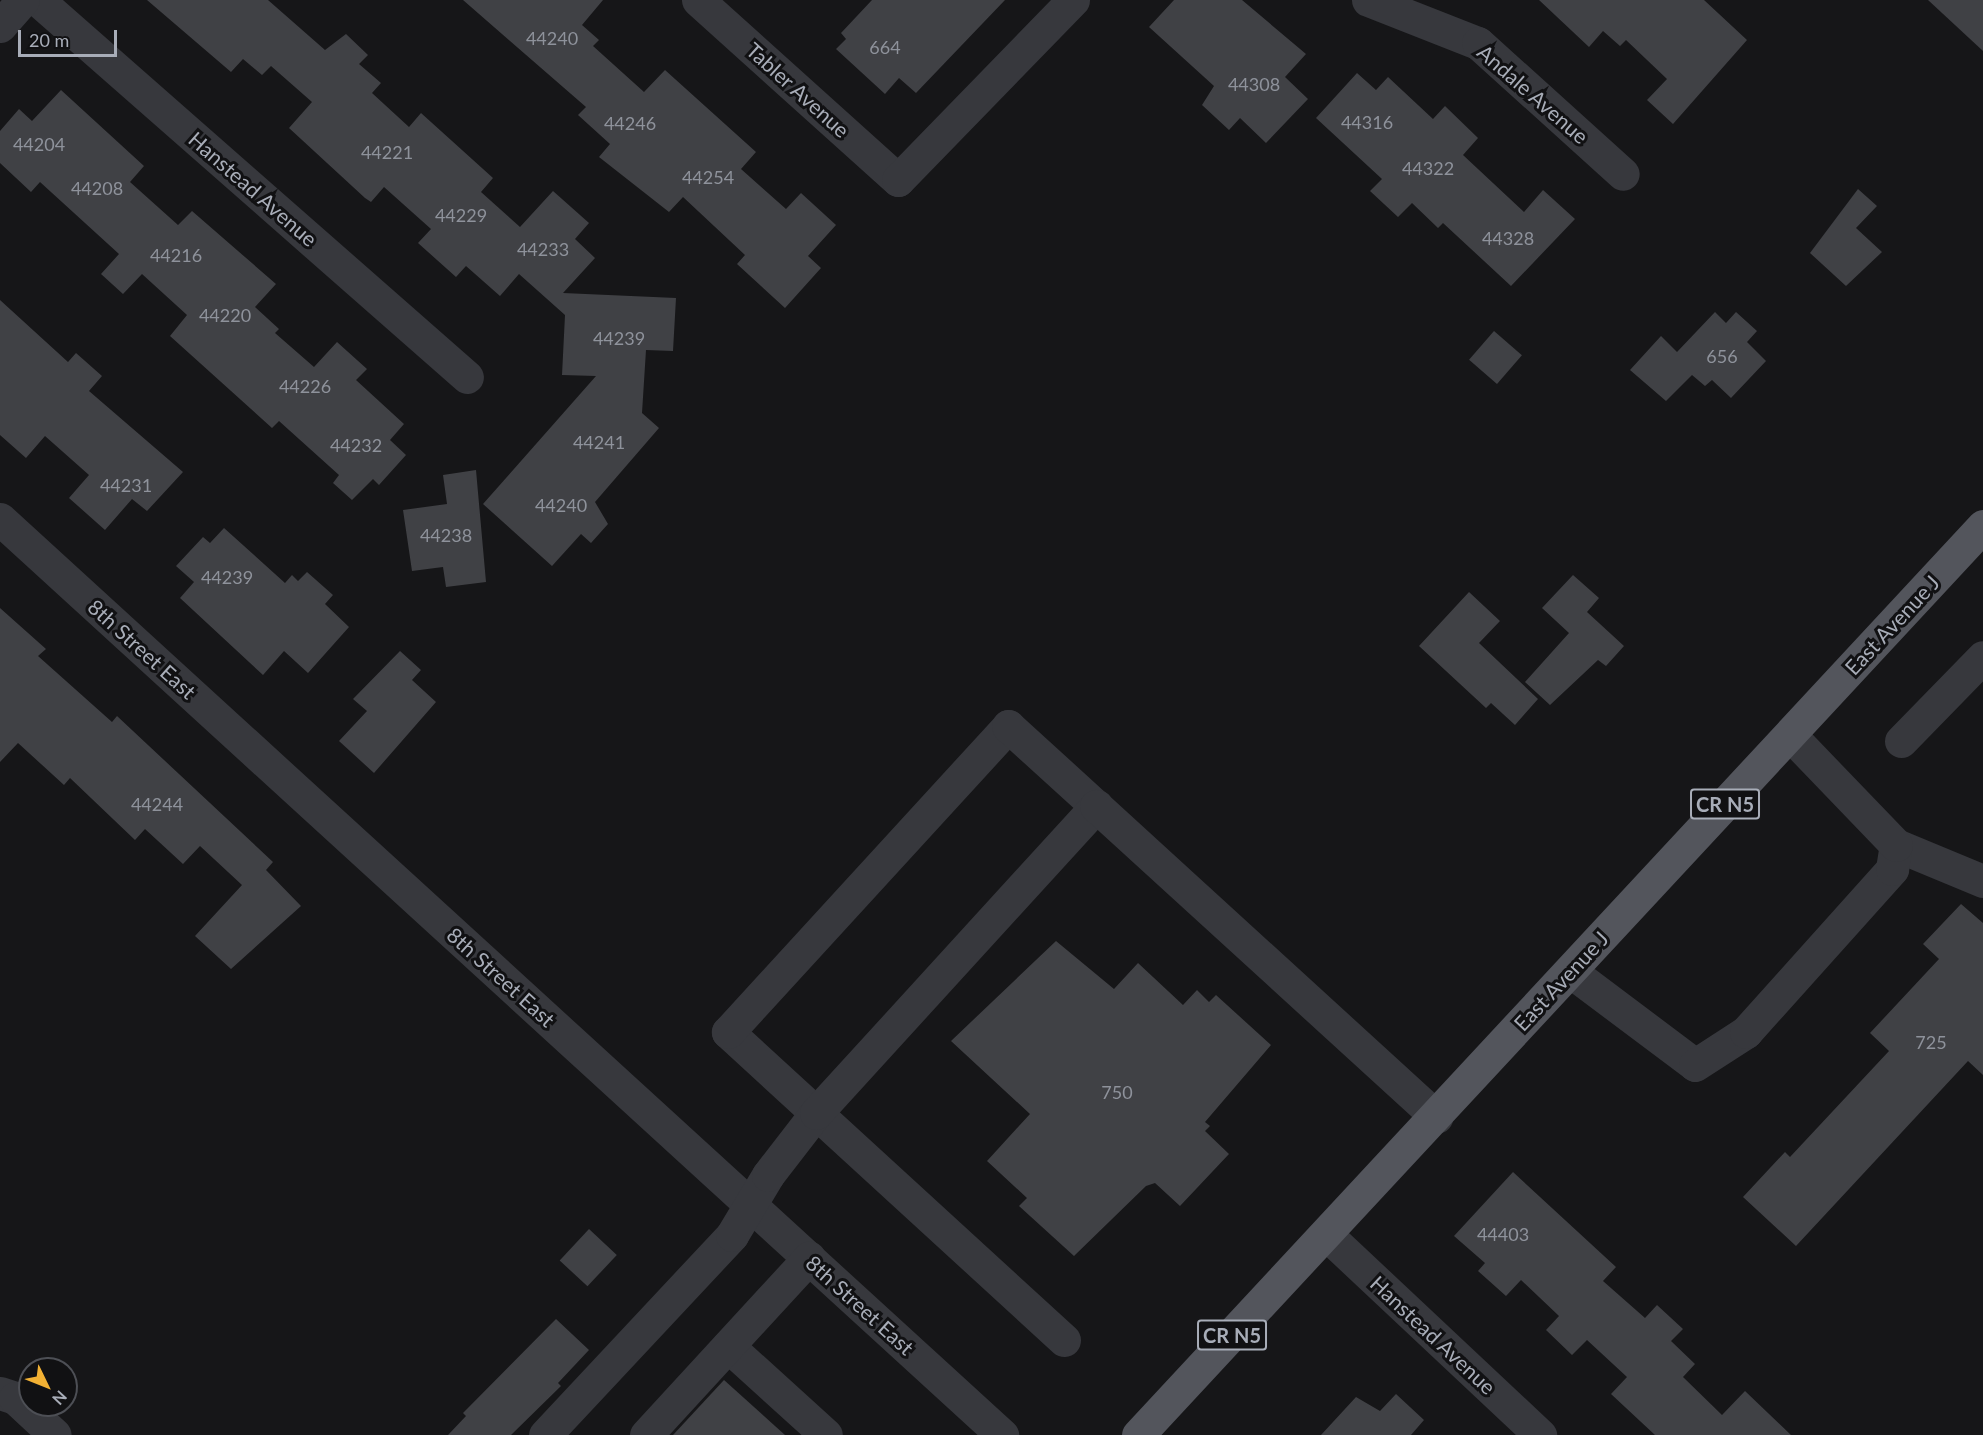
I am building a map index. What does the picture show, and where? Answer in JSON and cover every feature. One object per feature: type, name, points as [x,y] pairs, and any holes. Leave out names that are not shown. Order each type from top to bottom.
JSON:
[{"type":"main road","name":"East Avenue J","points":[[1138,1435],[1983,526]]},
{"type":"street","points":[[0,26],[23,0]]},
{"type":"street","name":"Hanstead Avenue","points":[[38,0],[467,377]]},
{"type":"street","name":"Tabler Avenue","points":[[698,0],[898,180],[1073,0]]},
{"type":"street","name":"Andale Avenue","points":[[1368,0],[1478,43],[1623,174]]},
{"type":"street","name":"8th Street East","points":[[0,519],[1002,1435]]},
{"type":"street","points":[[1901,741],[1983,657]]},
{"type":"street","points":[[1064,1340],[728,1032],[1008,726],[1436,1117]]},
{"type":"street","points":[[1790,735],[1896,845],[1983,881]]},
{"type":"street","points":[[546,1435],[732,1235],[816,1113],[1096,806]]},
{"type":"street","points":[[1570,971],[1695,1065],[1746,1032],[1892,869],[1896,845]]},
{"type":"street","name":"Hanstead Avenue","points":[[1326,1234],[1540,1435]]},
{"type":"street","points":[[646,1435],[809,1258]]},
{"type":"street","points":[[728,1346],[826,1435]]},
{"type":"street","points":[[0,1392],[15,1398],[55,1435]]},
{"type":"building","points":[[147,0],[268,0],[325,50],[346,34],[368,55],[359,64],[381,83],[372,93],[409,127],[421,113],[493,178],[481,192],[520,227],[553,191],[589,223],[575,239],[595,258],[563,293],[676,298],[673,351],[646,350],[642,413],[659,428],[595,502],[608,524],[591,543],[581,534],[552,566],[483,504],[596,376],[562,375],[565,315],[519,274],[500,296],[466,266],[456,277],[418,243],[431,229],[384,187],[371,202],[289,128],[312,102],[271,66],[262,75],[243,59],[231,72]]},
{"type":"building","points":[[463,0],[603,0],[582,25],[599,40],[593,46],[644,92],[665,70],[756,152],[741,169],[786,209],[801,193],[836,225],[808,256],[821,268],[785,308],[737,264],[745,255],[683,197],[669,212],[599,157],[610,144],[578,115],[586,107]]},
{"type":"building","points":[[872,0],[1005,0],[916,93],[899,78],[885,94],[836,49],[846,39],[841,33]]},
{"type":"building","points":[[1174,0],[1242,0],[1306,54],[1285,77],[1308,99],[1266,143],[1240,118],[1229,130],[1202,105],[1214,86],[1149,27]]},
{"type":"building","points":[[1539,0],[1704,0],[1747,40],[1673,124],[1647,100],[1667,79],[1626,40],[1620,46],[1603,31],[1589,47]]},
{"type":"building","points":[[1928,0],[1983,0],[1983,51]]},
{"type":"building","points":[[1357,73],[1376,90],[1388,77],[1433,119],[1445,106],[1478,138],[1463,155],[1524,212],[1543,190],[1575,219],[1511,286],[1443,223],[1438,228],[1412,203],[1398,217],[1370,191],[1382,179],[1316,118]]},
{"type":"building","points":[[61,90],[144,166],[130,182],[178,225],[192,211],[276,284],[255,307],[279,329],[275,333],[314,367],[337,342],[367,369],[356,380],[404,424],[390,440],[406,455],[379,485],[373,479],[352,500],[333,483],[339,475],[279,421],[272,428],[170,336],[187,315],[142,274],[123,294],[101,274],[119,254],[40,182],[31,192],[0,163],[0,131],[19,109],[32,121]]},
{"type":"building","points":[[1858,189],[1877,206],[1856,228],[1882,252],[1846,286],[1810,253]]},
{"type":"building","points":[[0,300],[68,362],[76,353],[102,376],[89,391],[183,472],[147,511],[132,499],[105,530],[69,498],[89,475],[45,436],[26,458],[0,435]]},
{"type":"building","points":[[1715,312],[1726,323],[1736,312],[1757,331],[1747,342],[1766,361],[1731,398],[1712,380],[1705,386],[1692,375],[1666,401],[1630,370],[1661,336],[1677,352]]},
{"type":"building","points":[[1494,331],[1522,355],[1497,384],[1469,360]]},
{"type":"building","points":[[476,470],[486,582],[446,587],[443,567],[412,571],[403,510],[447,504],[443,475]]},
{"type":"building","points":[[224,528],[285,583],[292,575],[298,581],[307,572],[333,595],[325,604],[349,627],[308,673],[284,651],[263,675],[180,598],[194,582],[176,566],[203,537],[210,543]]},
{"type":"building","points":[[1573,575],[1599,598],[1587,612],[1624,646],[1606,666],[1598,660],[1550,705],[1525,682],[1569,633],[1542,608]]},
{"type":"building","points":[[1469,592],[1500,621],[1479,643],[1538,699],[1515,725],[1491,703],[1486,708],[1419,646]]},
{"type":"building","points":[[0,608],[46,649],[38,656],[112,722],[117,716],[273,862],[266,870],[301,906],[231,969],[195,936],[242,885],[200,846],[183,864],[145,829],[135,840],[70,778],[64,785],[18,743],[0,762]]},
{"type":"building","points":[[400,651],[421,670],[412,680],[436,702],[374,773],[339,741],[367,711],[353,699]]},
{"type":"building","points":[[1961,904],[1983,923],[1983,1075],[1968,1061],[1796,1246],[1743,1197],[1785,1152],[1790,1157],[1889,1051],[1870,1033],[1939,959],[1923,944]]},
{"type":"building","points":[[1056,941],[1114,989],[1138,963],[1183,1005],[1197,990],[1209,1002],[1216,995],[1271,1045],[1205,1122],[1210,1126],[1205,1131],[1229,1154],[1180,1206],[1155,1183],[1146,1186],[1074,1256],[1019,1206],[1027,1198],[987,1161],[1030,1114],[951,1041]]},
{"type":"building","points":[[1513,1172],[1616,1267],[1603,1281],[1645,1318],[1657,1305],[1683,1329],[1671,1341],[1695,1364],[1683,1377],[1722,1415],[1745,1391],[1791,1435],[1655,1435],[1611,1394],[1627,1377],[1587,1340],[1572,1355],[1546,1330],[1559,1316],[1521,1280],[1506,1296],[1478,1271],[1485,1263],[1454,1236]]},
{"type":"building","points":[[589,1229],[617,1255],[587,1286],[560,1260]]},
{"type":"building","points":[[556,1319],[589,1350],[558,1383],[561,1386],[511,1435],[448,1435],[466,1416],[463,1413]]},
{"type":"building","points":[[724,1380],[785,1435],[673,1435]]},
{"type":"building","points":[[1396,1394],[1424,1420],[1411,1435],[1321,1435],[1356,1397],[1380,1411]]}]
